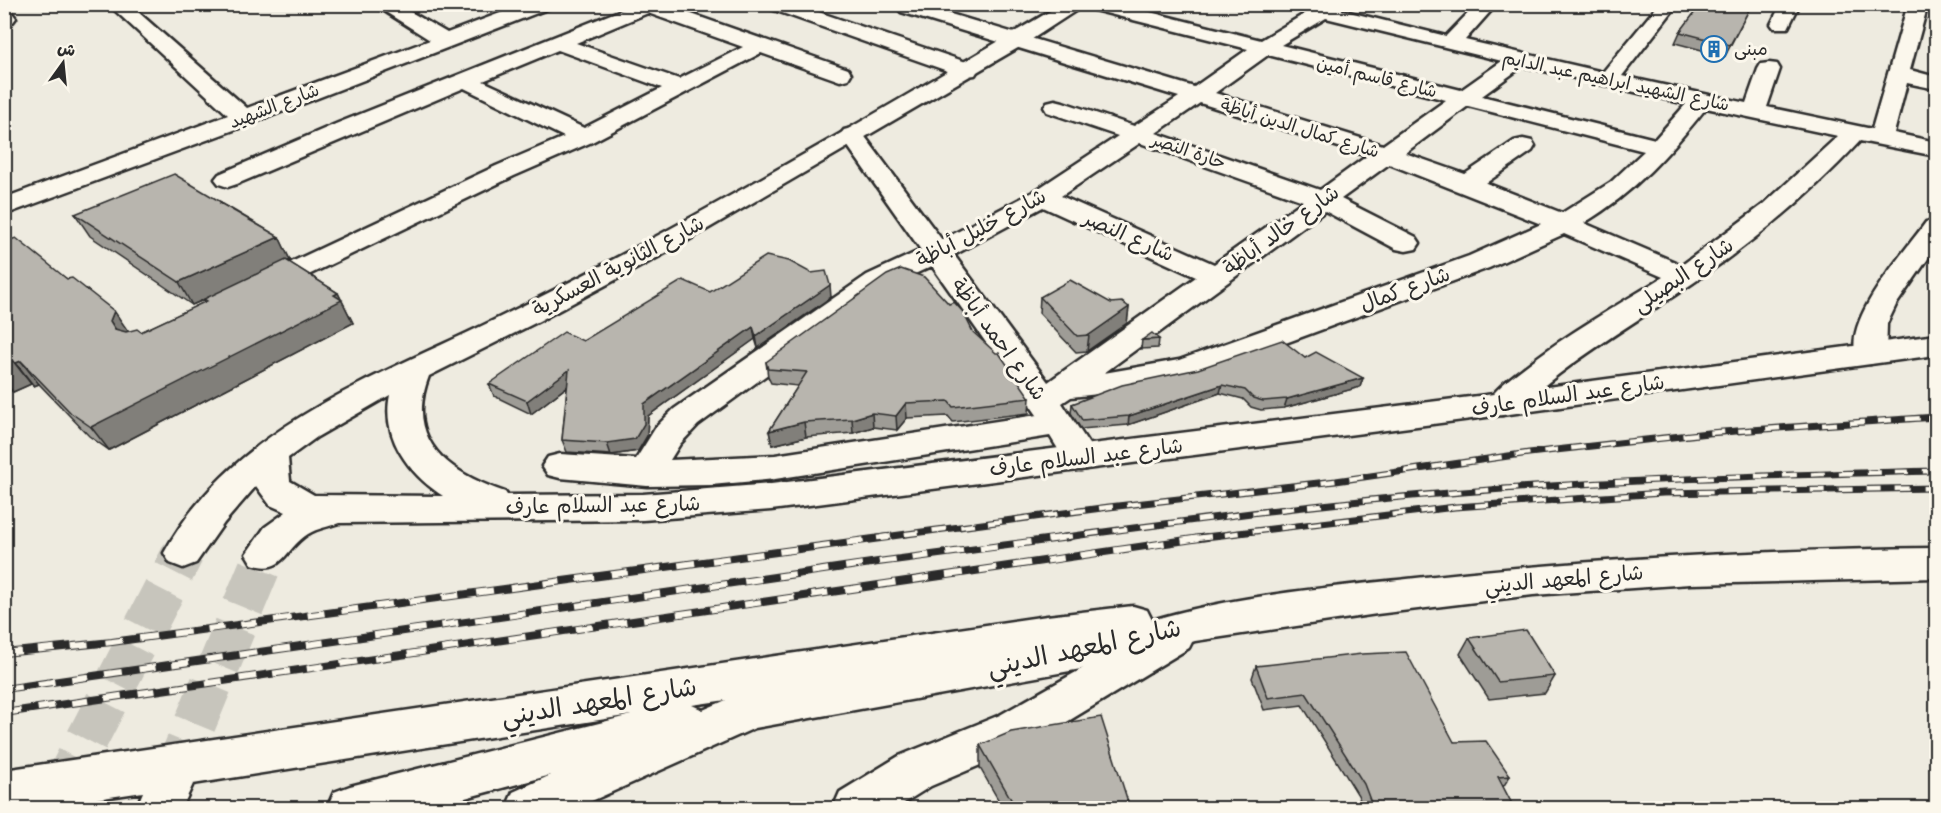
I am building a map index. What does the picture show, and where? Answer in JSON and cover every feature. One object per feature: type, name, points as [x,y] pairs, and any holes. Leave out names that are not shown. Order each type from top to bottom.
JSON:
[{"type":"street","points":[[117,4],[245,118]]},
{"type":"street","points":[[382,4],[445,40]]},
{"type":"street","name":"شارع الشهيد","points":[[4,207],[543,4]]},
{"type":"street","points":[[775,4],[967,70]]},
{"type":"street","name":"شارع الثانوية العسكرية","points":[[183,553],[200,525],[222,498],[272,452],[305,426],[354,398],[589,284],[967,70],[1077,4]]},
{"type":"street","name":"شارع قاسم أمين","points":[[1093,4],[1660,148]]},
{"type":"street","name":"شارع الشهيد ابراهيم عبد الدايم","points":[[1296,4],[1332,8],[1450,44],[1608,80],[1936,149]]},
{"type":"street","points":[[1450,44],[1488,4]]},
{"type":"street","points":[[1781,24],[1791,4]]},
{"type":"street","points":[[1867,135],[1898,74],[1918,4]]},
{"type":"street","points":[[228,179],[464,80],[560,44],[652,5],[840,74]]},
{"type":"street","points":[[1608,80],[1674,6]]},
{"type":"street","name":"شارع خليل أباظة","points":[[647,473],[667,433],[686,417],[877,281],[974,235],[1042,197],[1196,96],[1262,47],[1332,8]]},
{"type":"street","points":[[857,33],[897,13]]},
{"type":"street","name":"شارع كمال الدين أباظة","points":[[897,13],[1013,43],[1196,96],[1386,155],[1564,224],[1684,276]]},
{"type":"street","points":[[560,44],[680,87]]},
{"type":"street","points":[[238,298],[505,171],[584,137],[760,46]]},
{"type":"street","name":"شارع خالد أباظة","points":[[1055,403],[1217,276],[1519,59]]},
{"type":"street","points":[[1754,111],[1769,69]]},
{"type":"street","points":[[1898,74],[1936,83]]},
{"type":"street","points":[[464,80],[584,137]]},
{"type":"street","name":"شارع كمال","points":[[1055,403],[1126,381],[1185,369],[1479,262],[1564,224],[1622,186],[1660,148],[1701,100]]},
{"type":"street","name":"حارة النصر","points":[[1055,107],[1323,200],[1406,243]]},
{"type":"street","name":"شارع احمد أباظة","points":[[852,135],[936,252],[1055,403],[1080,458]]},
{"type":"street","name":"شارع البصيلى","points":[[1502,404],[1544,366],[1740,237],[1786,201],[1824,166],[1867,135]]},
{"type":"street","points":[[1467,185],[1523,146]]},
{"type":"street","name":"شارع النصر","points":[[1042,197],[1217,276]]},
{"type":"street","points":[[1870,354],[1872,324],[1881,305],[1936,228]]},
{"type":"street","name":"شارع عبد السلام عارف","points":[[272,452],[268,471],[274,488],[289,501],[313,508],[342,510],[643,507],[771,497],[1502,404],[1936,345]]},
{"type":"street","points":[[415,370],[405,399],[405,428],[417,454],[440,478],[456,487],[473,495],[516,507]]},
{"type":"street","name":"شارع عبد السلام عارف","points":[[560,466],[647,473],[711,472],[775,467],[1055,403]]},
{"type":"street","points":[[265,554],[273,542],[297,523],[319,514],[342,510]]},
{"type":"street","name":"شارع المعهد الديني","points":[[529,808],[592,778],[750,710],[1131,643],[1195,624],[1377,598],[1533,580],[1690,569],[1936,563]]},
{"type":"street","name":"شارع المعهد الديني","points":[[4,792],[1122,622],[1195,624]]},
{"type":"street","points":[[856,808],[915,771],[1016,729],[1195,624]]},
{"type":"street","points":[[350,808],[493,768],[624,735],[750,710]]},
{"type":"building","points":[[1701,4],[1752,4],[1730,45],[1680,32]]},
{"type":"building","points":[[174,174],[279,237],[179,282],[75,214]]},
{"type":"building","points":[[16,238],[67,279],[72,278],[114,311],[110,321],[115,329],[126,332],[137,329],[141,332],[286,260],[338,293],[334,295],[342,300],[91,427],[71,413],[21,361],[4,364],[4,242]]},
{"type":"building","points":[[766,256],[789,261],[811,273],[826,271],[830,285],[756,336],[753,327],[644,404],[644,424],[635,439],[607,443],[562,440],[569,370],[527,401],[489,384],[564,332],[583,341],[683,280],[710,292]]},
{"type":"building","points":[[901,269],[924,277],[949,304],[954,302],[963,312],[973,332],[996,353],[999,353],[1030,398],[953,407],[948,401],[906,403],[896,416],[872,413],[852,419],[804,422],[769,431],[807,372],[768,369],[766,362],[887,275]]},
{"type":"building","points":[[1070,280],[1111,303],[1122,302],[1129,307],[1089,335],[1077,336],[1040,297]]},
{"type":"building","points":[[1152,333],[1159,339],[1142,340]]},
{"type":"building","points":[[1282,340],[1305,358],[1316,352],[1363,378],[1287,399],[1263,401],[1253,398],[1245,390],[1222,385],[1129,416],[1082,420],[1072,404],[1122,385],[1198,369]]},
{"type":"building","points":[[1526,630],[1555,676],[1498,682],[1469,638]]},
{"type":"building","points":[[1406,652],[1454,742],[1486,741],[1510,776],[1498,777],[1514,808],[1373,808],[1364,784],[1306,693],[1268,698],[1256,666],[1362,654]]},
{"type":"building","points":[[1101,717],[1130,808],[1016,808],[980,745],[1011,732]]},
{"type":"tunnel","points":[[58,796],[183,553]]},
{"type":"tunnel","points":[[171,782],[265,554]]},
{"type":"railway","points":[[877,538],[1109,507],[1336,481],[1529,453],[1708,433],[1936,417]]},
{"type":"railway","points":[[1058,538],[1303,507],[1450,493],[1693,479],[1936,471]]},
{"type":"railway","points":[[1197,538],[1455,507],[1663,493],[1936,488]]},
{"type":"railway","points":[[4,653],[112,642],[888,537]]},
{"type":"railway","points":[[4,689],[878,562],[1069,537]]},
{"type":"railway","points":[[4,713],[1207,537]]},
{"type":"place","name":"مبنى","points":[[1714,49]]}]
